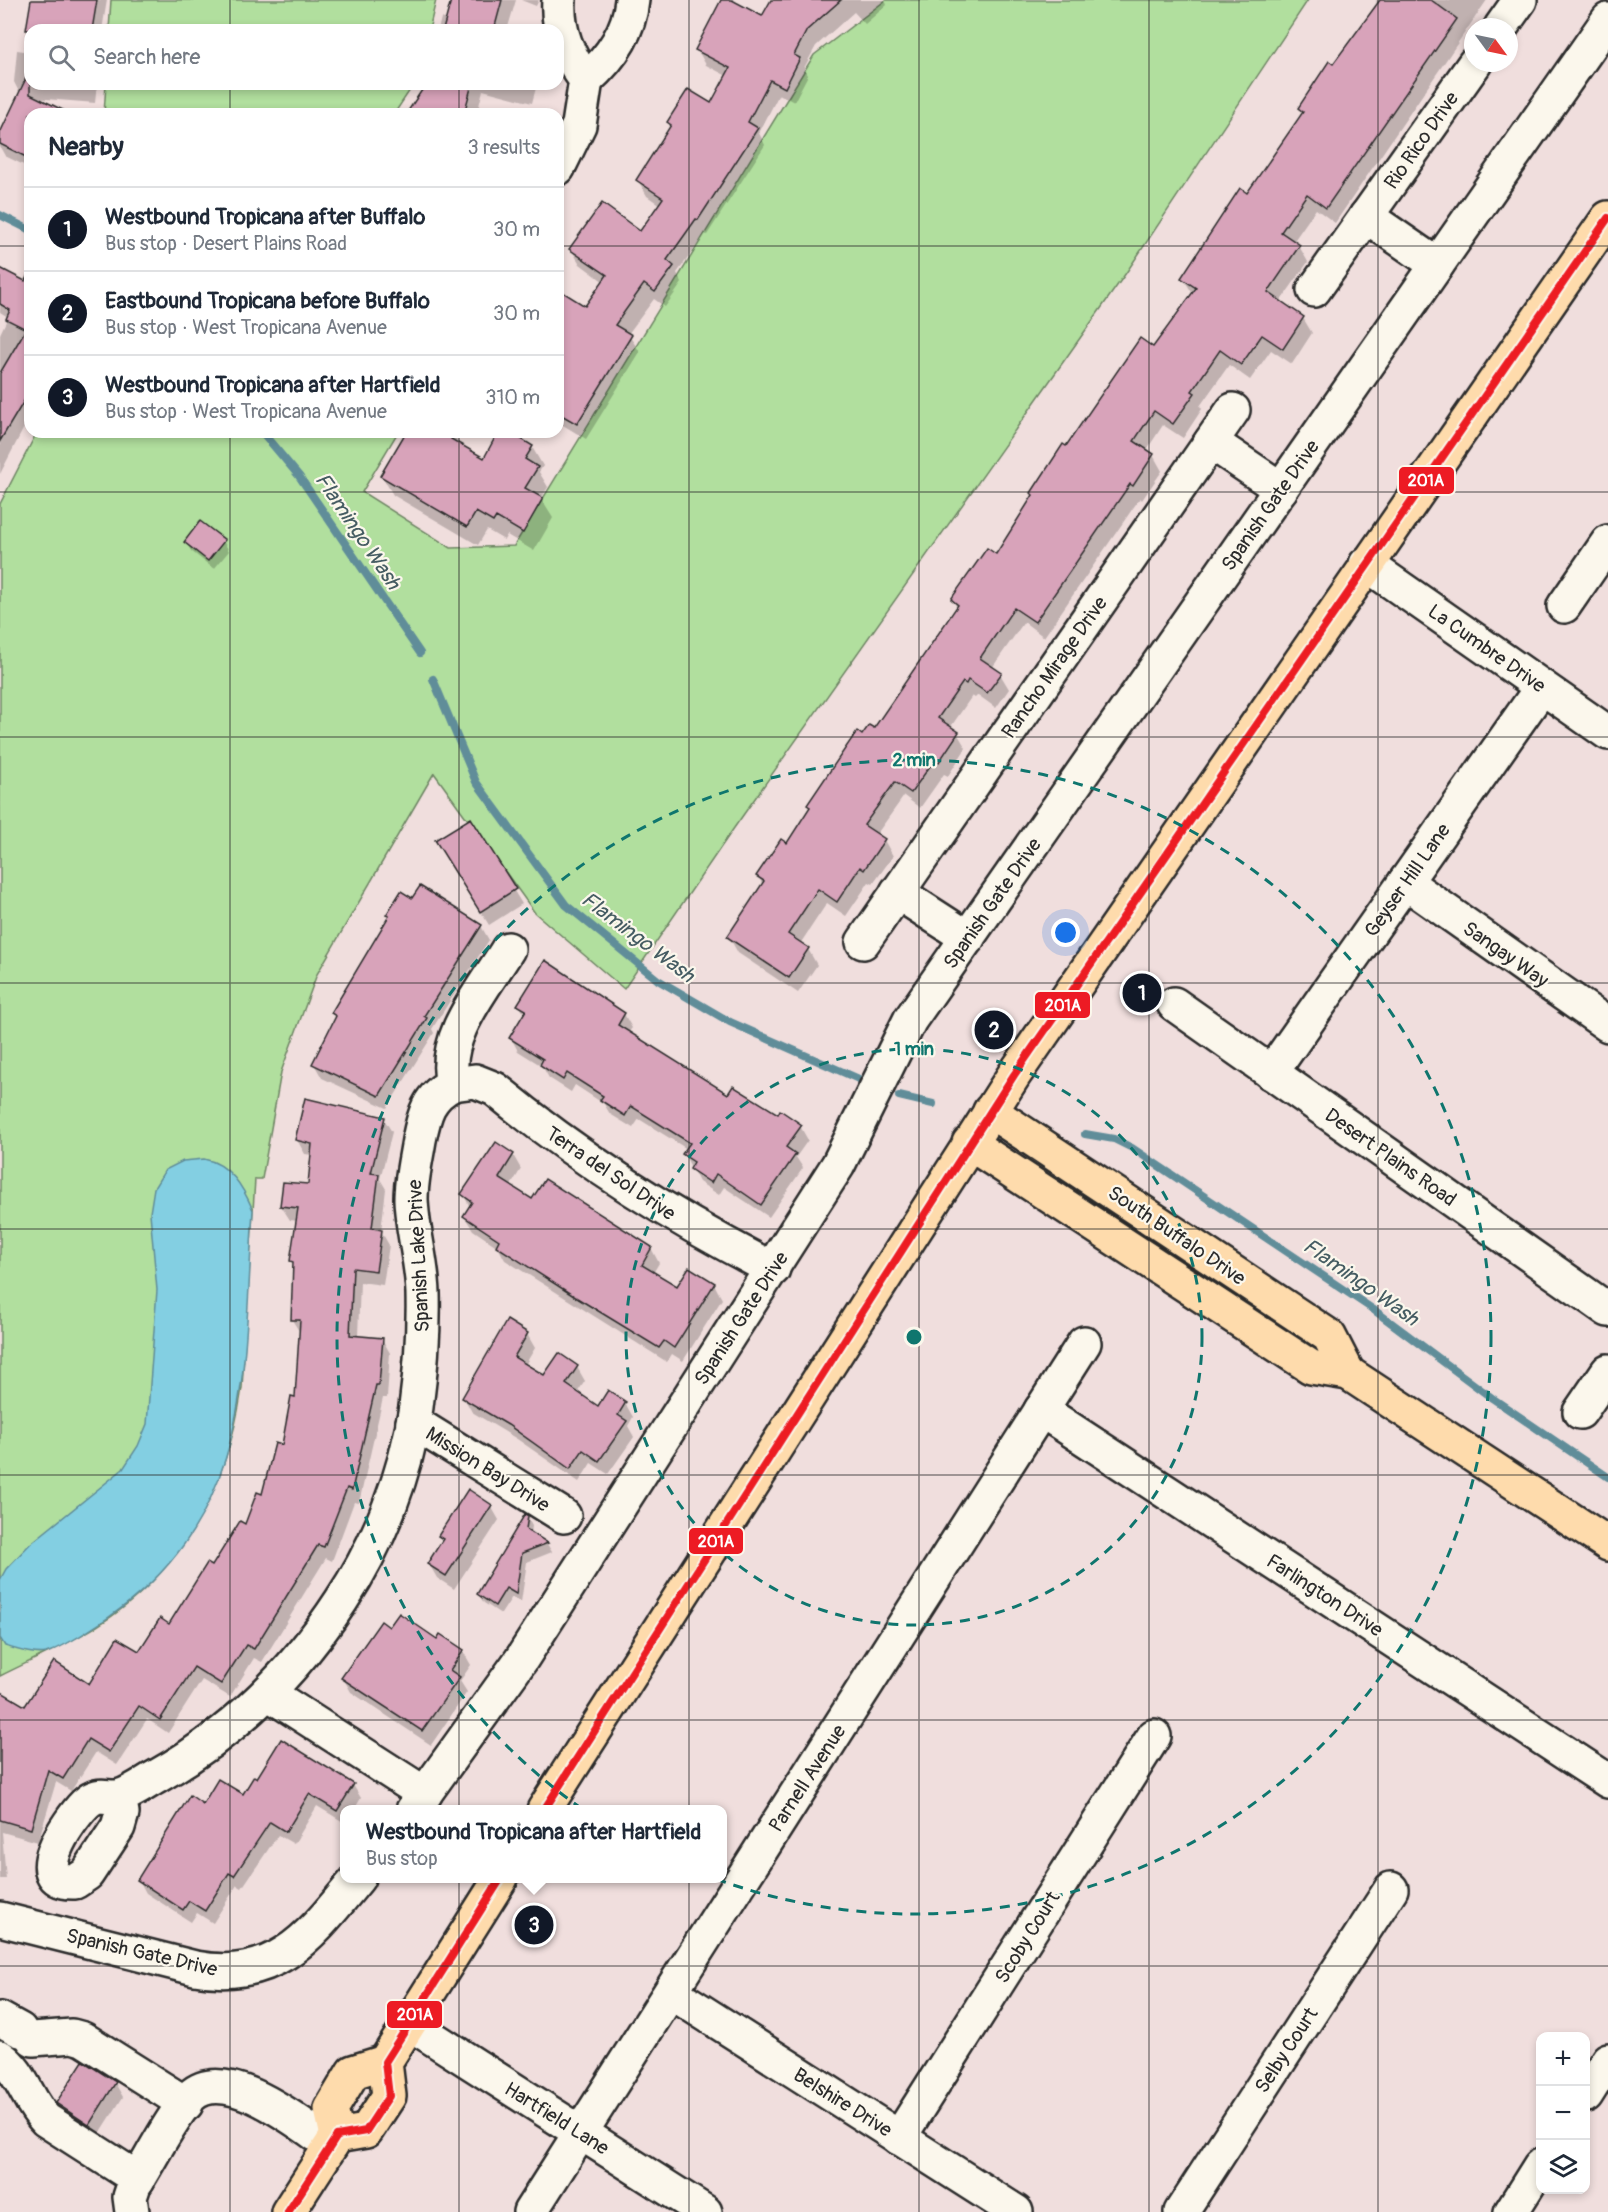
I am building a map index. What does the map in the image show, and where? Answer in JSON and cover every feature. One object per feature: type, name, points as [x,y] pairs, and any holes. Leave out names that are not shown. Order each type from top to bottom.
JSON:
[{"type":"main road","points":[[547,1805],[990,1111],[1366,564],[1608,218]]},
{"type":"main road","name":"South Buffalo Drive","points":[[990,1111],[1329,1336],[1348,1373]]},
{"type":"main road","name":"South Buffalo Drive","points":[[969,1143],[1311,1367],[1348,1373],[1608,1544]]},
{"type":"main road","points":[[288,2212],[334,2140],[331,2109],[353,2072],[385,2062],[498,1883]]},
{"type":"street","points":[[559,0],[561,24]]},
{"type":"street","points":[[564,156],[579,125],[586,80],[600,68],[621,39],[632,0]]},
{"type":"street","points":[[1507,18],[1520,0]]},
{"type":"street","name":"Spanish Gate Drive","points":[[419,1802],[521,1660],[773,1269],[838,1165],[910,1020],[1608,20]]},
{"type":"street","points":[[564,41],[586,80]]},
{"type":"street","name":"Rio Rico Drive","points":[[1314,290],[1469,72]]},
{"type":"street","points":[[1366,216],[1437,265]]},
{"type":"street","name":"Rancho Mirage Drive","points":[[863,942],[1233,410]]},
{"type":"street","points":[[1211,441],[1281,489]]},
{"type":"street","points":[[1564,606],[1608,542]]},
{"type":"street","name":"La Cumbre Drive","points":[[1366,564],[1608,733]]},
{"type":"street","name":"Geyser Hill Lane","points":[[1272,1073],[1542,687]]},
{"type":"street","name":"Sangay Way","points":[[1405,882],[1608,1025]]},
{"type":"street","points":[[897,892],[969,938]]},
{"type":"street","points":[[453,1084],[450,1071],[452,1045],[508,949]]},
{"type":"street","name":"Desert Plains Road","points":[[1174,1004],[1608,1310]]},
{"type":"street","name":"Terra del Sol Drive","points":[[453,1084],[475,1081],[495,1089],[615,1179],[683,1221],[773,1269]]},
{"type":"street","name":"Spanish Lake Drive","points":[[119,1797],[173,1768],[206,1745],[268,1693],[320,1632],[363,1563],[395,1489],[413,1422],[421,1371],[423,1290],[413,1216],[412,1182],[424,1114],[435,1095],[453,1084]]},
{"type":"street","name":"Parnell Avenue","points":[[530,2212],[1084,1343]]},
{"type":"street","points":[[1580,1412],[1608,1371]]},
{"type":"street","name":"Farlington Drive","points":[[1041,1410],[1608,1781]]},
{"type":"street","name":"Mission Bay Drive","points":[[413,1422],[564,1516]]},
{"type":"street","points":[[268,1693],[419,1802]]},
{"type":"street","name":"Scoby Court","points":[[899,2138],[1155,1736]]},
{"type":"street","name":"Spanish Gate Drive","points":[[0,1919],[195,1968],[212,1971],[247,1970],[273,1961],[298,1946],[354,1883]]},
{"type":"street","name":"Selby Court","points":[[1181,2212],[1391,1889]]},
{"type":"street","name":"Belshire Drive","points":[[671,1992],[1016,2212]]},
{"type":"street","name":"Hartfield Lane","points":[[408,2023],[705,2212]]},
{"type":"street","points":[[17,2029],[83,2039],[186,2103]]},
{"type":"street","points":[[0,2057],[20,2077],[39,2113],[46,2120],[138,2178]]},
{"type":"street","points":[[1590,2089],[1608,2060]]},
{"type":"street","points":[[132,2212],[132,2191],[138,2178],[186,2103],[192,2096],[209,2088],[241,2091],[266,2102],[334,2140]]},
{"type":"street","points":[[1511,2212],[1536,2172]]},
{"type":"green space","points":[[111,0],[436,0],[430,24],[109,24]]},
{"type":"green space","points":[[886,0],[1308,0],[1126,273],[734,828],[624,989],[535,913],[434,773],[317,974],[281,1072],[262,1179],[255,1179],[242,1388],[225,1459],[212,1492],[196,1524],[177,1553],[154,1580],[127,1605],[85,1633],[0,1676],[0,504],[34,438],[394,438],[362,492],[451,548],[514,546],[814,55]]},
{"type":"green space","points":[[106,90],[410,90],[398,108],[104,108]]},
{"type":"water","points":[[204,1159],[228,1171],[240,1185],[253,1210],[242,1381],[232,1434],[216,1485],[192,1533],[157,1577],[109,1617],[70,1642],[46,1653],[31,1653],[5,1646],[0,1638],[0,1580],[6,1569],[30,1544],[123,1469],[138,1446],[147,1424],[157,1290],[150,1213],[154,1188],[165,1170],[183,1161]]},
{"type":"building","points":[[31,0],[97,0],[93,24],[27,24]]},
{"type":"building","points":[[451,0],[502,0],[496,24],[445,24]]},
{"type":"building","points":[[721,0],[732,0],[762,16],[771,0],[841,0],[807,30],[794,55],[800,58],[785,88],[770,80],[748,122],[758,128],[698,220],[696,219],[667,260],[674,266],[655,292],[644,284],[615,325],[632,335],[577,424],[564,416],[564,293],[585,306],[607,275],[569,249],[602,203],[640,231],[663,198],[636,180],[671,125],[667,122],[688,89],[711,103],[730,68],[695,50]]},
{"type":"building","points":[[1380,0],[1431,0],[1457,19],[1326,208],[1307,194],[1281,232],[1300,245],[1268,292],[1304,317],[1283,349],[1262,335],[1241,365],[1220,350],[1192,391],[1195,393],[1173,424],[1154,411],[1134,441],[1154,454],[1133,486],[1130,484],[1035,622],[1014,608],[980,658],[1002,673],[987,693],[968,680],[966,684],[963,682],[938,718],[959,732],[939,762],[935,759],[911,793],[895,782],[864,825],[885,839],[864,870],[860,867],[837,902],[818,889],[788,934],[809,948],[789,978],[727,937],[764,881],[756,876],[781,839],[787,843],[810,807],[807,805],[857,731],[862,735],[869,725],[874,728],[958,605],[951,599],[987,548],[996,554],[1033,495],[1031,493],[1063,444],[1066,446],[1140,338],[1153,347],[1196,288],[1181,278],[1240,188],[1247,193],[1303,112],[1298,108],[1329,61],[1333,64]]},
{"type":"building","points":[[24,83],[24,90],[30,90],[30,94],[59,108],[24,108],[24,156],[0,144],[0,133]]},
{"type":"building","points":[[422,90],[470,90],[466,108],[410,108]]},
{"type":"building","points":[[0,268],[24,280],[24,328],[6,319],[10,310],[0,304]]},
{"type":"building","points":[[24,332],[24,401],[0,441],[0,373]]},
{"type":"building","points":[[402,438],[452,438],[484,458],[495,438],[520,438],[533,446],[525,459],[538,467],[525,488],[543,498],[523,533],[496,517],[493,522],[476,512],[467,527],[380,476]]},
{"type":"building","points":[[200,521],[225,540],[208,561],[184,542]]},
{"type":"building","points":[[471,818],[516,889],[480,912],[435,840]]},
{"type":"building","points":[[420,886],[482,925],[424,1016],[427,1018],[379,1096],[312,1064],[336,1016],[331,1013],[389,916],[386,915],[401,891],[412,898]]},
{"type":"building","points":[[545,960],[625,1013],[618,1025],[728,1094],[733,1086],[778,1114],[780,1110],[802,1125],[786,1147],[796,1154],[761,1205],[716,1174],[711,1183],[690,1169],[694,1162],[682,1154],[690,1143],[631,1106],[625,1116],[600,1100],[603,1096],[567,1073],[563,1080],[540,1065],[543,1059],[509,1038],[526,1010],[517,1005]]},
{"type":"building","points":[[305,1098],[385,1117],[371,1173],[379,1174],[372,1228],[382,1230],[376,1271],[353,1268],[350,1335],[383,1338],[379,1385],[376,1385],[352,1490],[347,1488],[324,1547],[318,1545],[254,1649],[246,1645],[221,1684],[194,1667],[160,1720],[139,1706],[109,1752],[88,1739],[63,1779],[48,1770],[31,1829],[0,1820],[0,1691],[25,1706],[54,1661],[89,1684],[117,1638],[139,1651],[160,1618],[169,1624],[207,1563],[212,1566],[240,1521],[245,1524],[257,1492],[262,1494],[275,1443],[282,1445],[291,1396],[295,1397],[300,1320],[291,1320],[293,1262],[290,1261],[298,1208],[280,1206],[283,1182],[308,1184],[312,1144],[295,1140]]},
{"type":"building","points":[[496,1142],[514,1154],[499,1178],[532,1199],[545,1179],[652,1247],[642,1265],[677,1286],[689,1267],[715,1283],[674,1348],[664,1341],[659,1348],[577,1298],[496,1246],[499,1240],[463,1216],[472,1202],[461,1194]]},
{"type":"building","points":[[507,1320],[528,1333],[514,1357],[544,1375],[559,1353],[578,1366],[566,1384],[598,1406],[608,1390],[626,1402],[618,1415],[627,1421],[599,1461],[583,1450],[570,1469],[508,1425],[462,1398]]},
{"type":"building","points":[[468,1489],[492,1505],[446,1576],[427,1564],[443,1539],[438,1536]]},
{"type":"building","points":[[525,1514],[528,1516],[526,1529],[548,1543],[522,1553],[516,1594],[506,1588],[495,1606],[477,1594]]},
{"type":"building","points":[[399,1613],[437,1639],[440,1634],[464,1650],[450,1670],[460,1677],[422,1731],[341,1678],[381,1621],[389,1627]]},
{"type":"building","points":[[281,1739],[354,1784],[337,1811],[309,1794],[286,1832],[270,1822],[234,1876],[229,1873],[205,1911],[189,1901],[183,1910],[137,1880],[190,1795],[203,1804],[218,1779],[243,1794],[254,1776],[257,1778]]},
{"type":"building","points":[[83,2061],[116,2082],[89,2125],[56,2103]]},
{"type":"waterway","name":"Flamingo Wash","points":[[0,215],[24,227]]},
{"type":"waterway","name":"Flamingo Wash","points":[[267,438],[299,476],[420,653]]},
{"type":"waterway","name":"Flamingo Wash","points":[[433,679],[476,782],[566,905],[658,980],[730,1022],[861,1080]]},
{"type":"waterway","name":"Flamingo Wash","points":[[899,1096],[933,1104]]},
{"type":"waterway","name":"Flamingo Wash","points":[[1085,1134],[1114,1139],[1132,1148],[1374,1310],[1492,1398],[1608,1477]]},
{"type":"transit line","name":"201A","points":[[547,1805],[1014,1075],[1608,218]]},
{"type":"transit line","name":"201A","points":[[337,2136],[366,2131],[389,2096],[385,2062],[498,1883]]},
{"type":"transit line","name":"201A","points":[[288,2212],[337,2136]]},
{"type":"place","name":"Westbound Tropicana after Buffalo","points":[[1142,993]]},
{"type":"place","name":"Eastbound Tropicana before Buffalo","points":[[994,1030]]},
{"type":"place","name":"Westbound Tropicana after Hartfield","points":[[534,1925]]}]
